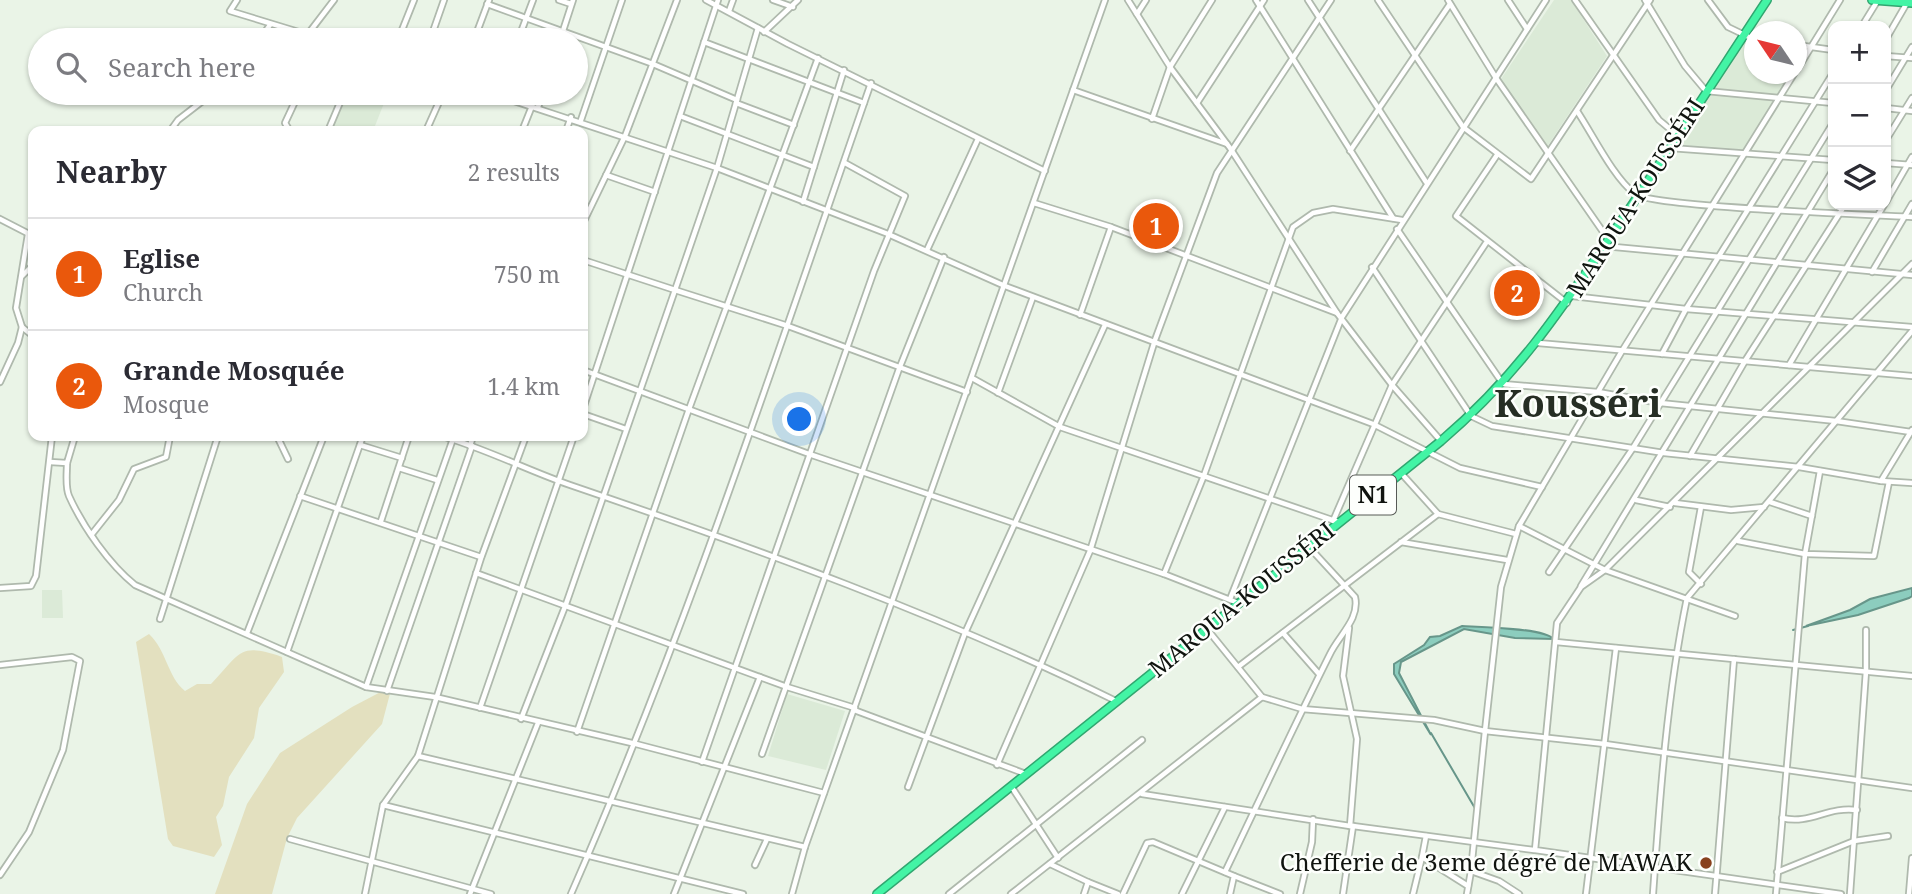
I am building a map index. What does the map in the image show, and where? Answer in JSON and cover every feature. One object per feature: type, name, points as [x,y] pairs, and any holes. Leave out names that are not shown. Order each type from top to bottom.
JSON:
[{"type":"highway","name":"MAROUA-KOUSSÉRI","points":[[877,894],[1336,522],[1441,441],[1503,384],[1538,343],[1572,296],[1767,0]]},
{"type":"highway","points":[[1872,0],[1909,2]]},
{"type":"street","points":[[237,0],[230,11],[283,28]]},
{"type":"street","points":[[313,28],[334,0]]},
{"type":"street","points":[[403,28],[414,0]]},
{"type":"street","points":[[434,28],[444,0]]},
{"type":"street","points":[[523,28],[533,0]]},
{"type":"street","points":[[559,0],[572,2],[564,28]]},
{"type":"street","points":[[588,99],[622,0]]},
{"type":"street","points":[[588,213],[625,136],[677,0]]},
{"type":"street","points":[[706,0],[717,2],[764,32],[1045,171]]},
{"type":"street","points":[[729,10],[733,0]]},
{"type":"street","points":[[773,0],[793,7]]},
{"type":"street","points":[[764,32],[798,0]]},
{"type":"street","points":[[792,894],[805,847],[1105,0]]},
{"type":"street","points":[[1128,0],[1170,67],[1229,146],[1339,315],[1392,386],[1441,441]]},
{"type":"street","points":[[1137,14],[1146,0]]},
{"type":"street","points":[[1152,119],[1170,67],[1212,0]]},
{"type":"street","points":[[1256,0],[1393,218]]},
{"type":"street","points":[[1197,103],[1264,0]]},
{"type":"street","points":[[1308,0],[1426,182]]},
{"type":"street","points":[[997,765],[1090,551],[1155,340],[1217,173],[1229,146],[1331,0]]},
{"type":"street","points":[[1378,0],[1463,127],[1531,179],[1614,58],[1647,1],[1685,66],[1706,92],[1828,102]]},
{"type":"street","points":[[1508,0],[1527,29]]},
{"type":"street","points":[[1230,599],[1310,399],[1339,315],[1546,0]]},
{"type":"street","points":[[1575,0],[1659,120],[1677,135]]},
{"type":"street","points":[[1708,0],[1728,27],[1742,37]]},
{"type":"street","points":[[1807,53],[1840,0]]},
{"type":"street","points":[[1865,21],[1878,0]]},
{"type":"street","points":[[478,28],[488,2],[548,28]]},
{"type":"street","points":[[588,395],[717,2]]},
{"type":"street","points":[[1350,151],[1417,55],[1449,2],[1496,78],[1606,243],[1719,258],[1912,275]]},
{"type":"street","points":[[1891,31],[1909,2]]},
{"type":"street","points":[[521,719],[565,604],[717,168],[758,28]]},
{"type":"street","points":[[588,41],[692,79],[737,102],[794,125]]},
{"type":"street","points":[[704,41],[749,61],[864,103]]},
{"type":"street","points":[[1807,46],[1828,49]]},
{"type":"street","points":[[1890,84],[1909,58],[1912,47]]},
{"type":"street","points":[[1891,56],[1909,58]]},
{"type":"street","points":[[577,732],[618,622],[689,409],[818,58]]},
{"type":"street","points":[[803,202],[844,70]]},
{"type":"street","points":[[1662,354],[1686,309],[1828,81]]},
{"type":"street","points":[[571,894],[636,744],[674,644],[829,211],[871,83]]},
{"type":"street","points":[[1467,894],[1495,628],[1507,560],[1519,526],[1622,351],[1787,84]]},
{"type":"street","points":[[1073,90],[1229,146]]},
{"type":"street","points":[[1891,132],[1912,98]]},
{"type":"street","points":[[174,126],[197,105]]},
{"type":"street","points":[[287,126],[285,123],[293,105]]},
{"type":"street","points":[[330,126],[339,105]]},
{"type":"street","points":[[428,126],[438,105]]},
{"type":"street","points":[[532,105],[717,168],[888,234],[1033,297],[1105,325],[1155,340],[1374,424],[1460,468],[1542,487]]},
{"type":"street","points":[[581,120],[586,105]]},
{"type":"street","points":[[525,126],[535,106]]},
{"type":"street","points":[[1891,109],[1912,111]]},
{"type":"street","points":[[1577,111],[1626,185],[1638,196],[1713,205],[1912,217]]},
{"type":"street","points":[[680,116],[814,167]]},
{"type":"street","points":[[568,126],[571,117]]},
{"type":"street","points":[[1549,572],[1633,448],[1687,356],[1828,131]]},
{"type":"street","points":[[927,250],[978,139]]},
{"type":"street","points":[[1669,148],[1828,160]]},
{"type":"street","points":[[1497,155],[1455,214],[1486,243],[1567,303]]},
{"type":"street","points":[[1891,194],[1912,158]]},
{"type":"street","points":[[702,762],[846,350],[888,234],[905,196],[845,163]]},
{"type":"street","points":[[1891,163],[1910,165]]},
{"type":"street","points":[[606,175],[655,192]]},
{"type":"street","points":[[1535,850],[1556,634],[1560,618],[1636,499],[1828,179]]},
{"type":"street","points":[[1034,203],[1111,227],[1339,315]]},
{"type":"street","points":[[1872,272],[1912,204]]},
{"type":"street","points":[[1164,574],[1203,478],[1287,238],[1297,222],[1321,211],[1346,208],[1371,216],[1402,220]]},
{"type":"street","points":[[1689,456],[1715,409],[1841,210]]},
{"type":"street","points":[[1789,365],[1881,210]]},
{"type":"street","points":[[0,219],[28,233]]},
{"type":"street","points":[[1080,314],[1111,227]]},
{"type":"street","points":[[1397,229],[1503,384],[1598,392],[1660,403],[1836,421],[1912,432],[1881,481]]},
{"type":"street","points":[[972,377],[1060,428],[1336,522],[1374,424],[1392,386],[1486,243]]},
{"type":"street","points":[[28,249],[16,309],[22,327],[28,332]]},
{"type":"street","points":[[762,754],[899,369],[944,257]]},
{"type":"street","points":[[588,262],[788,326],[846,350],[967,392]]},
{"type":"street","points":[[1581,587],[1605,570],[1670,507],[1912,264]]},
{"type":"street","points":[[1371,267],[1471,416],[1492,426],[1716,460],[1799,467],[1889,482],[1911,481]]},
{"type":"street","points":[[22,276],[28,270]]},
{"type":"street","points":[[1572,296],[1651,306],[1912,329]]},
{"type":"street","points":[[998,393],[1033,297]]},
{"type":"street","points":[[908,787],[965,633],[1105,325]]},
{"type":"street","points":[[0,382],[18,343],[22,327]]},
{"type":"street","points":[[1653,894],[1676,654],[1687,598],[1738,541],[1912,329]]},
{"type":"street","points":[[1538,343],[1912,376]]},
{"type":"street","points":[[588,372],[809,454],[1164,574],[1239,603]]},
{"type":"street","points":[[588,414],[626,429]]},
{"type":"street","points":[[0,588],[27,587],[34,583],[39,567],[52,441]]},
{"type":"street","points":[[74,441],[68,463],[68,494],[92,534],[123,575],[135,585],[366,687],[435,697],[636,744],[824,793]]},
{"type":"street","points":[[92,534],[119,500],[134,469],[166,457],[169,441]]},
{"type":"street","points":[[160,620],[216,441]]},
{"type":"street","points":[[279,441],[288,459]]},
{"type":"street","points":[[247,633],[322,441]]},
{"type":"street","points":[[287,652],[361,441]]},
{"type":"street","points":[[380,522],[407,441]]},
{"type":"street","points":[[366,687],[452,441]]},
{"type":"street","points":[[461,441],[515,466],[714,535],[892,604],[1040,664],[1116,701]]},
{"type":"street","points":[[387,691],[472,441]]},
{"type":"street","points":[[365,894],[383,805],[418,756],[481,558],[524,441]]},
{"type":"street","points":[[480,708],[572,441]]},
{"type":"street","points":[[360,444],[402,457]]},
{"type":"street","points":[[50,462],[68,463]]},
{"type":"street","points":[[399,468],[437,480]]},
{"type":"street","points":[[1776,894],[1805,554],[1820,471]]},
{"type":"street","points":[[1401,472],[1438,514],[1516,534]]},
{"type":"street","points":[[1738,541],[1805,554],[1874,556],[1889,482]]},
{"type":"street","points":[[300,496],[481,558]]},
{"type":"street","points":[[1636,499],[1670,507]]},
{"type":"street","points":[[1770,502],[1812,516]]},
{"type":"street","points":[[1674,503],[1737,510],[1765,507]]},
{"type":"street","points":[[1701,508],[1689,572],[1701,584]]},
{"type":"street","points":[[1238,667],[1399,541],[1438,514]]},
{"type":"street","points":[[1519,526],[1605,570],[1735,616]]},
{"type":"street","points":[[1399,541],[1507,560]]},
{"type":"street","points":[[1308,547],[1356,600],[1345,640],[1343,671],[1357,739],[1352,826],[1343,894]]},
{"type":"street","points":[[476,573],[618,622],[1026,774]]},
{"type":"street","points":[[1225,872],[1338,638],[1351,624]]},
{"type":"street","points":[[1207,629],[1262,698],[1302,709],[1434,720],[1485,731],[1605,744],[1912,788]]},
{"type":"street","points":[[1850,894],[1866,671],[1866,629]]},
{"type":"street","points":[[1283,633],[1320,675]]},
{"type":"street","points":[[1556,641],[1912,676]]},
{"type":"street","points":[[1586,894],[1616,648]]},
{"type":"street","points":[[0,665],[72,657],[80,661],[63,750],[29,832],[0,875]]},
{"type":"street","points":[[1715,894],[1734,659]]},
{"type":"street","points":[[674,894],[760,677]]},
{"type":"street","points":[[1011,894],[1262,698]]},
{"type":"street","points":[[471,891],[538,723]]},
{"type":"street","points":[[949,894],[1142,740]]},
{"type":"street","points":[[418,756],[805,847]]},
{"type":"street","points":[[1011,785],[1058,858]]},
{"type":"street","points":[[1142,794],[1474,844],[1535,850],[1841,894]]},
{"type":"street","points":[[383,805],[743,894]]},
{"type":"street","points":[[1182,894],[1225,807]]},
{"type":"street","points":[[1782,818],[1806,819],[1839,808],[1857,810]]},
{"type":"street","points":[[1300,894],[1312,842],[1313,819]]},
{"type":"street","points":[[1413,894],[1426,836]]},
{"type":"street","points":[[1777,872],[1854,841],[1888,836]]},
{"type":"street","points":[[290,839],[471,891],[491,894]]},
{"type":"street","points":[[755,864],[766,839]]},
{"type":"street","points":[[1123,894],[1150,842],[1280,894]]},
{"type":"street","points":[[1422,857],[1468,886]]},
{"type":"street","points":[[1909,894],[1912,858]]},
{"type":"street","points":[[1050,864],[1118,894]]},
{"type":"street","points":[[1471,871],[1499,881],[1518,894]]},
{"type":"street","points":[[1230,894],[1234,876]]},
{"type":"street","points":[[1084,894],[1088,882]]},
{"type":"street","points":[[886,887],[893,894]]},
{"type":"shaded area","points":[[1554,0],[1571,0],[1607,56],[1547,147],[1501,79]]},
{"type":"shaded area","points":[[1742,42],[1744,84],[1785,84],[1743,153],[1671,148]]},
{"type":"shaded area","points":[[341,105],[383,105],[375,126],[332,126]]},
{"type":"shaded area","points":[[42,590],[62,590],[63,618],[42,618]]},
{"type":"shaded area","points":[[149,634],[160,648],[174,678],[185,691],[197,684],[211,684],[241,653],[257,651],[282,657],[284,672],[259,708],[254,738],[229,777],[223,806],[216,817],[222,845],[214,857],[173,846],[168,839],[136,642]]},
{"type":"shaded area","points":[[392,686],[382,724],[297,818],[287,838],[272,894],[215,894],[247,804],[280,753],[352,707]]},
{"type":"shaded area","points":[[787,694],[845,711],[826,770],[768,756]]},
{"type":"water","points":[[1912,588],[1912,596],[1909,598],[1858,615],[1806,626],[1850,610],[1870,599]]},
{"type":"water","points":[[1462,626],[1525,630],[1548,635],[1553,639],[1515,638],[1464,629],[1401,662],[1399,673],[1431,735],[1394,674],[1394,664],[1424,645],[1430,637],[1440,636]]},
{"type":"waterway","points":[[1793,630],[1808,626]]},
{"type":"waterway","points":[[1431,733],[1476,810]]},
{"type":"place","name":"Eglise","points":[[1156,226]]},
{"type":"place","name":"Grande Mosquée","points":[[1517,293]]},
{"type":"place","name":"Chefferie de 3eme dégré de MAWAK","points":[[1706,863]]},
{"type":"district","name":"Kousséri","points":[[1578,404]]}]
